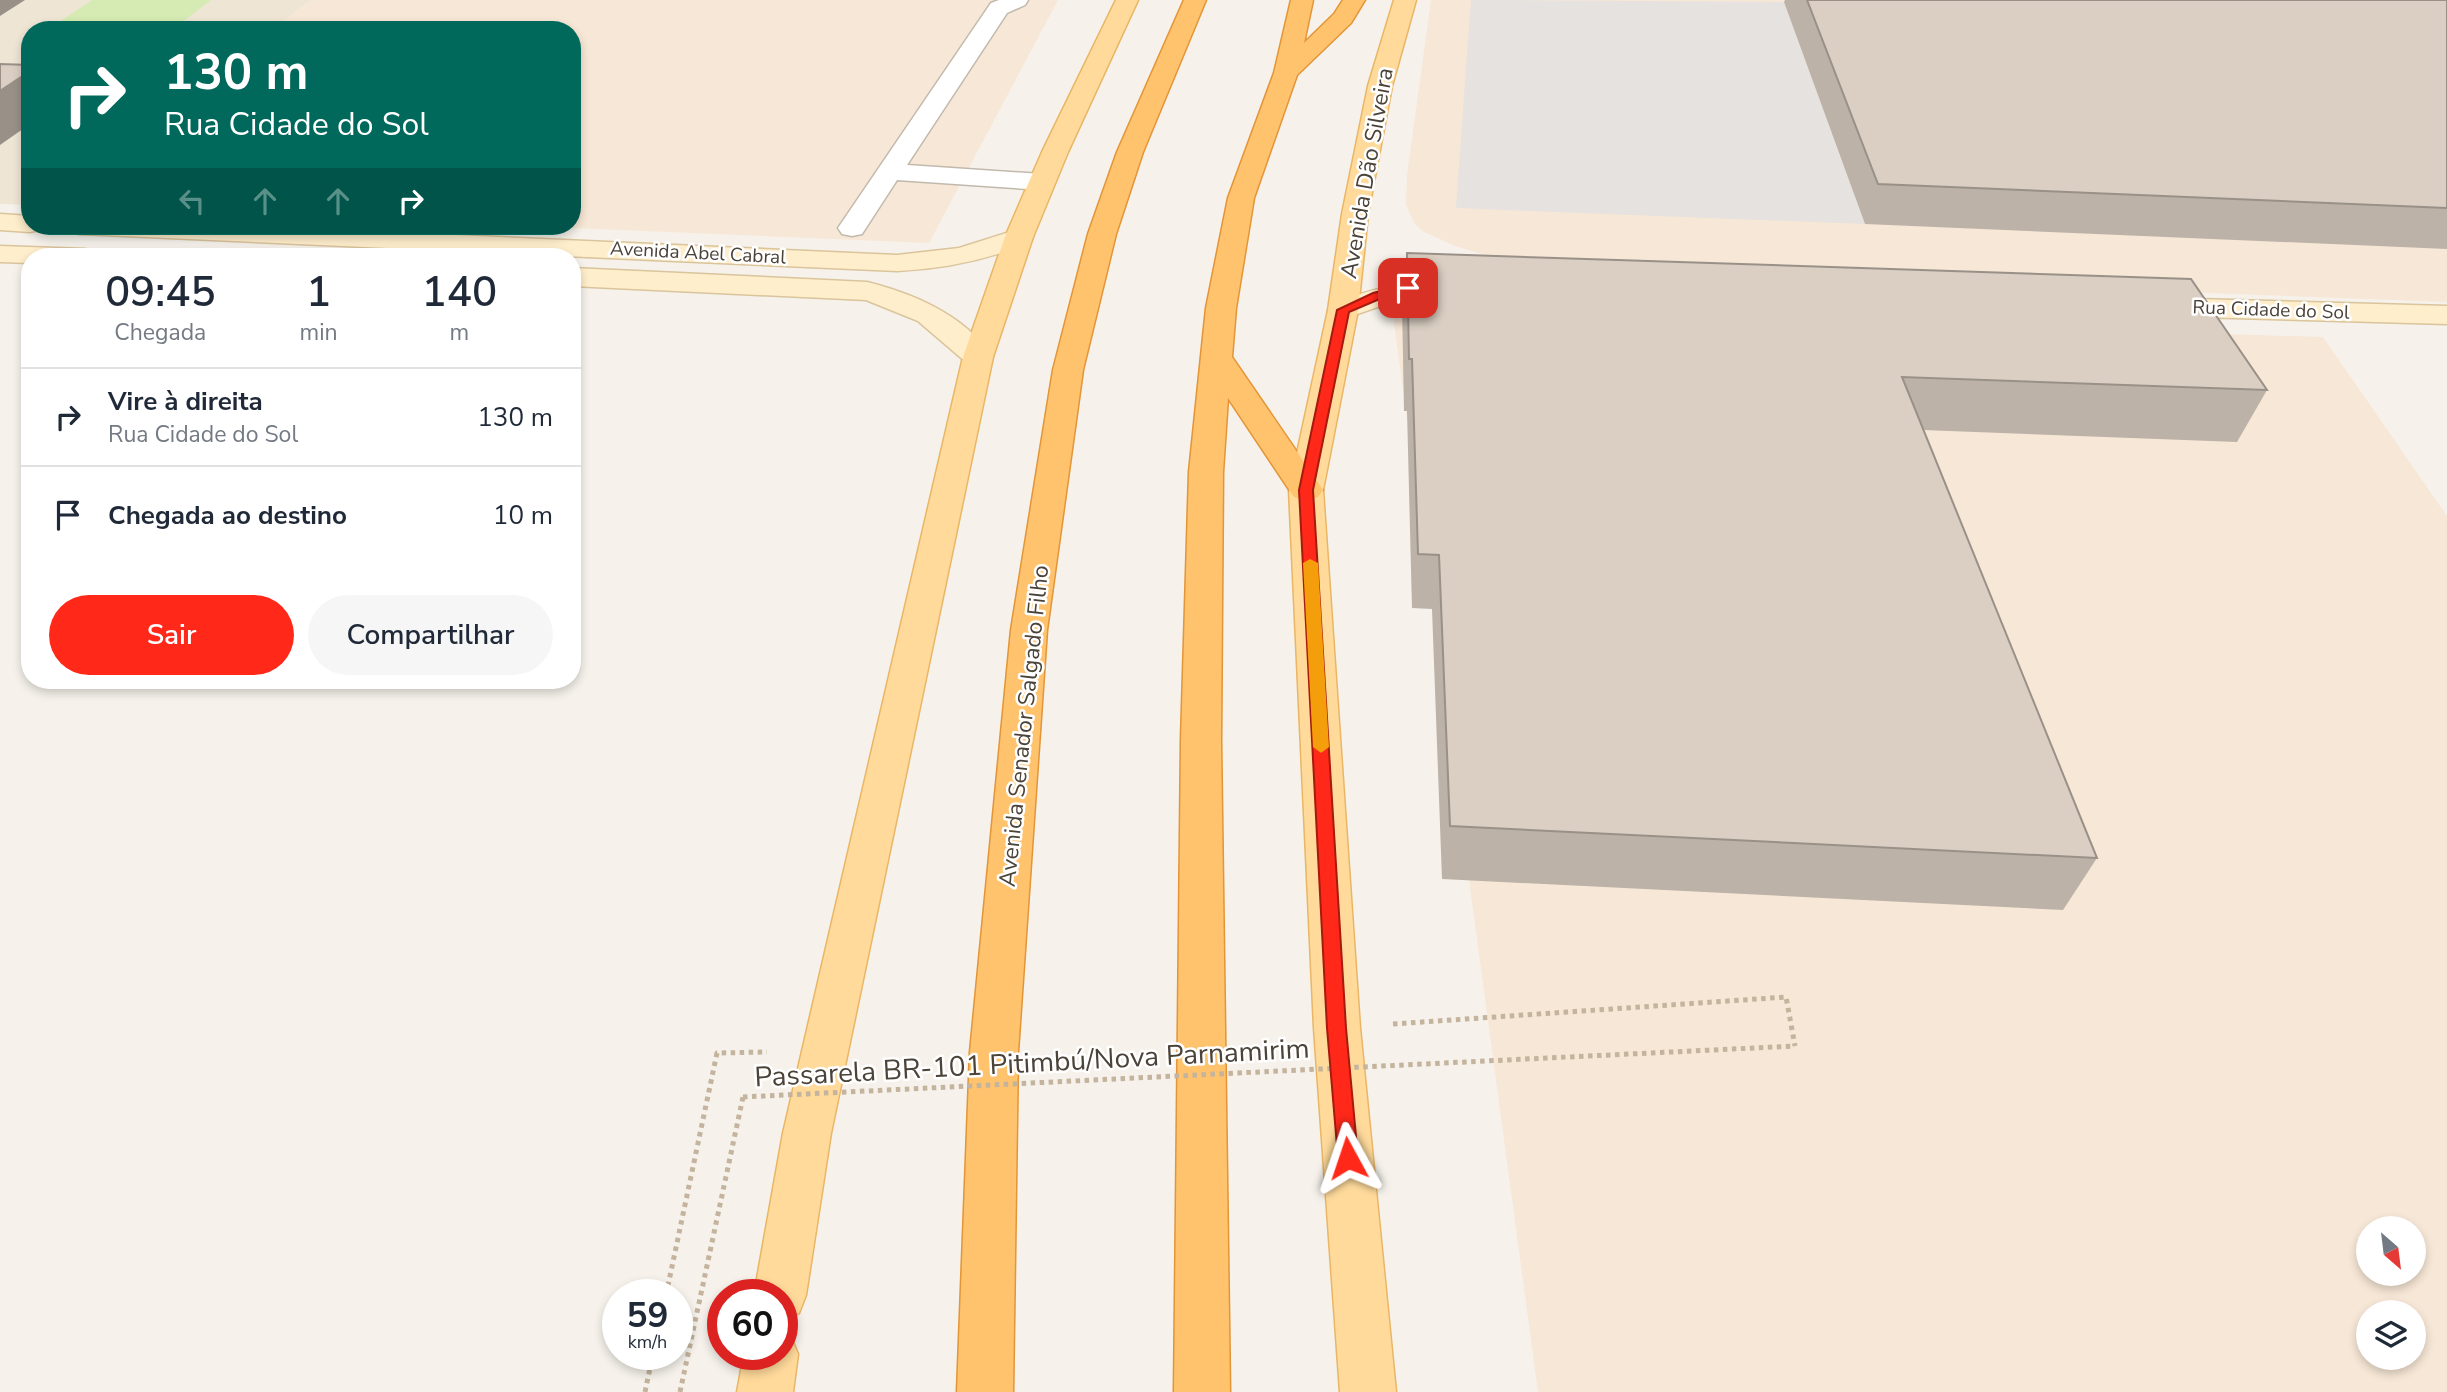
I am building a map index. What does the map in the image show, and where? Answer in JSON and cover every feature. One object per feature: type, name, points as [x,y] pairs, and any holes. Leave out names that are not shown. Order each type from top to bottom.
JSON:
[{"type":"highway","name":"Avenida Senador Salgado Filho","points":[[985,1392],[994,1052],[1029,630],[1068,370],[1102,234],[1130,152],[1195,0]]},
{"type":"highway","points":[[1202,1392],[1201,740],[1206,472],[1221,308],[1241,198],[1286,74],[1302,0]]},
{"type":"highway","points":[[1286,74],[1343,19],[1354,0]]},
{"type":"highway","points":[[1216,356],[1306,490]]},
{"type":"main road","points":[[783,1279],[807,1133],[978,357],[1019,237],[1127,0]]},
{"type":"main road","name":"Avenida Dão Silveira","points":[[1368,1392],[1336,1028],[1306,490],[1343,310],[1366,153],[1380,86],[1405,0]]},
{"type":"main road","points":[[0,222],[21,223]]},
{"type":"main road","name":"Avenida Abel Cabral","points":[[278,235],[565,248]]},
{"type":"main road","name":"Avenida Abel Cabral","points":[[581,249],[897,263],[950,259],[987,251],[1019,237]]},
{"type":"main road","points":[[0,254],[21,255]]},
{"type":"main road","name":"Avenida Abel Cabral","points":[[581,277],[867,291],[894,298],[938,318],[978,357]]},
{"type":"main road","points":[[1343,310],[1408,288],[1485,289]]},
{"type":"main road","name":"Rua Cidade do Sol","points":[[2126,306],[2447,315]]},
{"type":"main road","points":[[765,1392],[768,1370]]},
{"type":"lane","points":[[852,228],[999,8],[1017,0]]},
{"type":"lane","points":[[1119,0],[1127,0]]},
{"type":"lane","points":[[890,172],[1042,182]]},
{"type":"path","name":"Passarela BR-101 Pitimbú/Nova Parnamirim","points":[[680,1392],[743,1097],[1795,1046],[1786,997],[1336,1028]]},
{"type":"path","name":"Passarela BR-101 Pitimbú/Nova Parnamirim","points":[[669,1279],[717,1053],[825,1049]]},
{"type":"path","points":[[645,1392],[650,1370]]},
{"type":"shaded area","points":[[0,0],[310,0],[284,21],[21,21],[21,205],[0,204]]},
{"type":"shaded area","points":[[310,0],[1058,0],[929,243],[581,228],[581,21],[284,21]]},
{"type":"shaded area","points":[[1431,0],[2447,0],[2447,302],[1535,268],[1512,263],[1455,246],[1422,231],[1414,223],[1406,204],[1407,175]]},
{"type":"shaded area","points":[[1471,0],[1784,2],[1865,224],[1456,208]]},
{"type":"shaded area","points":[[1392,308],[2323,337],[2447,516],[2447,1392],[1538,1392]]},
{"type":"green space","points":[[92,0],[211,0],[184,21],[60,21]]},
{"type":"building","points":[[1807,0],[2447,0],[2447,208],[1878,184]]},
{"type":"building","points":[[0,64],[21,65],[21,77],[0,91]]},
{"type":"building","points":[[1407,253],[2191,279],[2267,390],[1902,377],[2097,858],[1450,826],[1439,555],[1418,554]]},
{"type":"slow traffic","points":[[1310,563],[1321,747]]},
{"type":"route","points":[[1348,1158],[1336,1028],[1306,490],[1343,310],[1408,288]]}]
